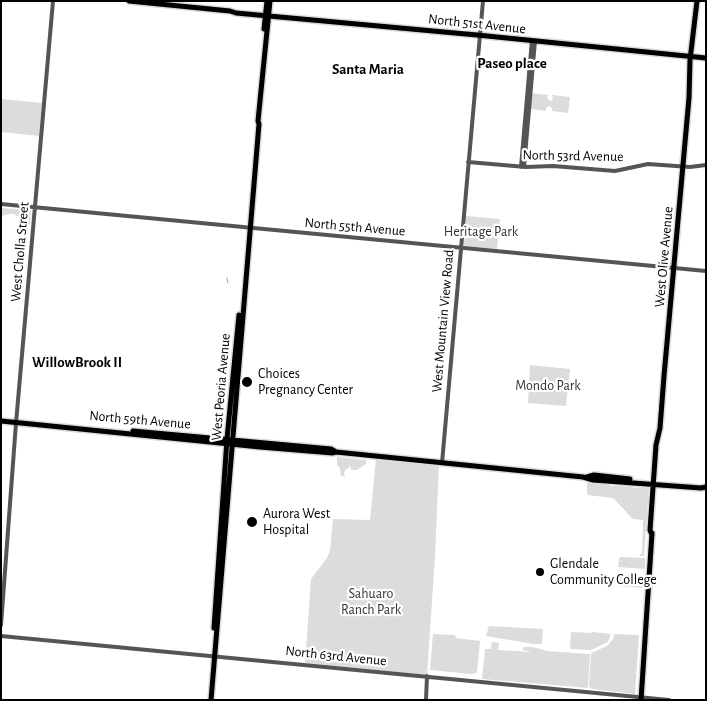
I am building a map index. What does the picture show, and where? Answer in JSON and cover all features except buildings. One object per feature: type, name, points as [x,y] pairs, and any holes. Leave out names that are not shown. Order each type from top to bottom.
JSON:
[{"type":"main road","name":"North 51st Avenue","points":[[129,1],[302,20],[305,18],[647,52],[653,50],[706,57]]},
{"type":"main road","name":"West Peoria Avenue","points":[[211,700],[217,577],[259,124],[264,49],[262,46],[268,1]]},
{"type":"main road","name":"West Olive Avenue","points":[[641,698],[653,530],[657,434],[660,428],[690,87],[688,84],[697,23],[697,1]]},
{"type":"main road","name":"North 59th Avenue","points":[[1,420],[229,442],[277,444],[334,450],[336,452]]},
{"type":"main road","name":"North 59th Avenue","points":[[229,442],[260,447],[442,462],[602,480],[655,483]]},
{"type":"main road","points":[[260,447],[277,444]]},
{"type":"main road","name":"North 59th Avenue","points":[[586,477],[594,476],[705,487]]},
{"type":"main road","points":[[602,480],[605,478],[616,478]]},
{"type":"main road","name":"West Peoria Avenue","points":[[214,656],[216,653],[220,600],[226,482]]},
{"type":"main road","points":[[217,577],[219,579],[218,594],[220,600]]},
{"type":"street","name":"West Cholla Street","points":[[1,625],[16,421],[53,1]]},
{"type":"street","name":"West Mountain View Road","points":[[442,462],[483,1]]},
{"type":"street","points":[[523,167],[534,40]]},
{"type":"street","name":"North 53rd Avenue","points":[[468,162],[523,167],[553,166],[619,171],[648,164],[683,167],[706,165]]},
{"type":"street","name":"North 55th Avenue","points":[[1,204],[706,271]]},
{"type":"street","name":"North 63rd Avenue","points":[[1,636],[670,700]]},
{"type":"street","points":[[426,700],[427,676]]},
{"type":"green space","points":[[531,93],[548,95],[547,98],[550,101],[553,100],[552,95],[570,97],[568,113],[552,111],[552,108],[549,106],[546,108],[546,111],[530,109]]},
{"type":"green space","points":[[1,99],[42,103],[39,136],[1,132]]},
{"type":"green space","points":[[1,208],[31,210],[30,225],[24,227],[24,218],[22,216],[9,214],[2,216]]},
{"type":"green space","name":"Heritage Park","points":[[466,216],[500,219],[497,249],[464,246]]},
{"type":"green space","name":"Mondo Park","points":[[530,365],[570,369],[566,406],[528,403]]},
{"type":"green space","points":[[337,457],[366,460],[366,464],[357,470],[351,470],[350,465],[345,470],[344,475],[346,477],[341,476],[340,468],[337,465]]},
{"type":"green space","name":"Sahuaro Ranch Park","points":[[376,459],[439,465],[427,675],[305,663],[311,579],[330,551],[333,519],[370,520]]},
{"type":"green space","points":[[587,482],[612,486],[624,485],[635,488],[649,487],[644,556],[639,556],[642,553],[643,520],[633,519],[613,498],[587,495]]},
{"type":"green space","points":[[621,557],[645,558],[645,569],[618,567]]},
{"type":"green space","points":[[617,575],[645,577],[644,588],[618,586]]},
{"type":"green space","points":[[489,626],[543,629],[542,643],[534,644],[486,636]]},
{"type":"green space","points":[[571,632],[611,634],[608,642],[591,650],[570,649]]},
{"type":"green space","points":[[433,634],[455,635],[456,638],[480,641],[477,673],[430,670]]},
{"type":"green space","points":[[614,634],[639,635],[635,694],[592,689],[589,687],[591,653],[607,646],[613,639]]},
{"type":"green space","points":[[492,642],[499,643],[498,650],[532,652],[523,650],[523,647],[533,647],[547,651],[590,654],[588,688],[482,679],[485,649],[491,649]]},
{"type":"waterway","points":[[227,278],[228,283]]},
{"type":"place","name":"Choices Pregnancy Center","points":[[247,382]]},
{"type":"place","name":"Aurora West Hospital","points":[[252,522]]},
{"type":"place","name":"Glendale Community College","points":[[540,572]]},
{"type":"district","name":"Paseo place","points":[[512,63]]},
{"type":"district","name":"Santa Maria","points":[[368,69]]},
{"type":"district","name":"WillowBrook II","points":[[77,362]]}]
